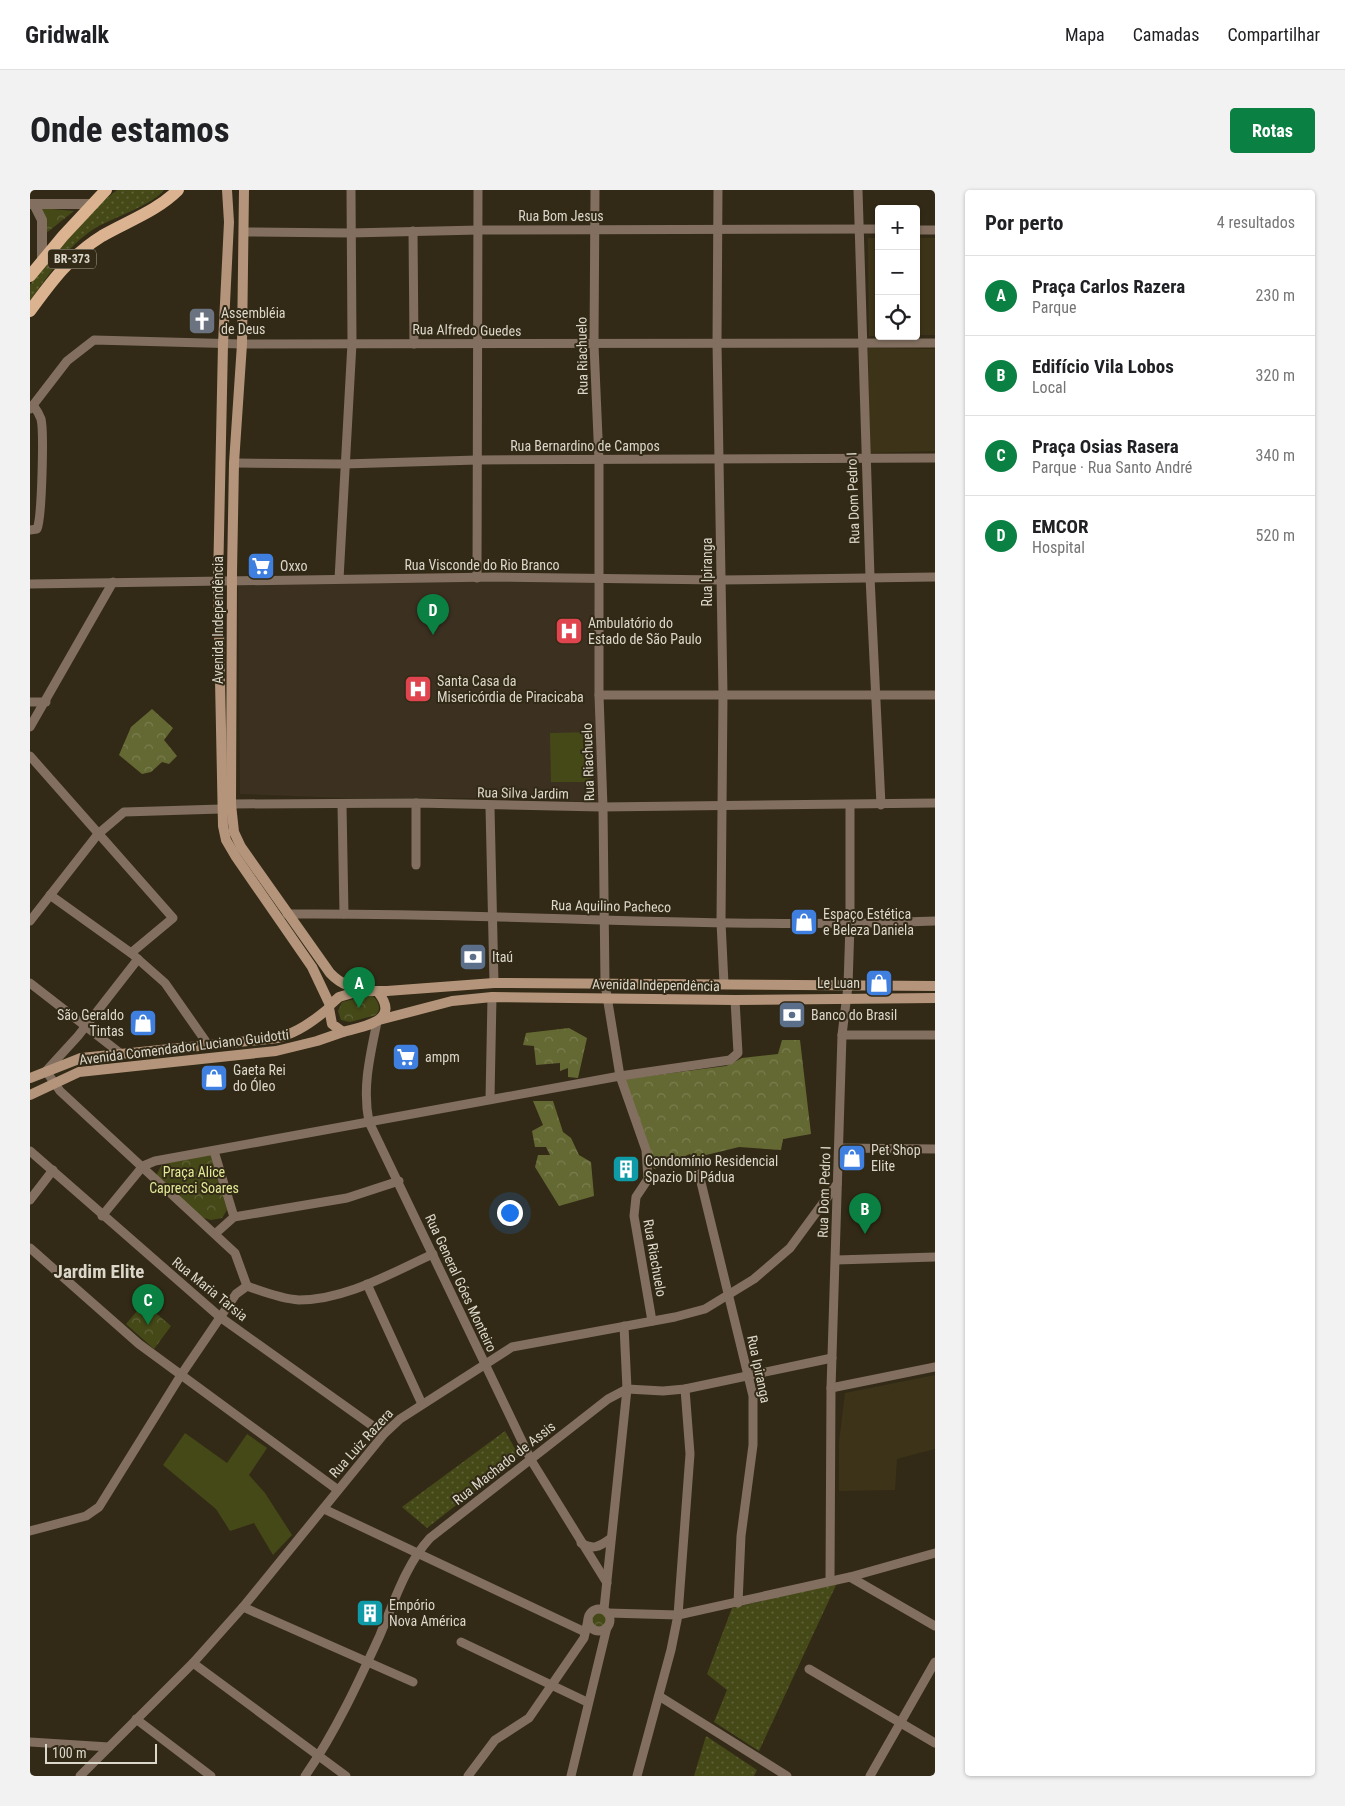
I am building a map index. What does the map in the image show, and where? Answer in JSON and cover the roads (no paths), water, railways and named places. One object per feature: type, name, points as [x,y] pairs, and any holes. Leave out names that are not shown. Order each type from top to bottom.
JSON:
[{"type":"main road","name":"BR-373","points":[[30,276],[42,259],[106,190]]},
{"type":"main road","name":"Avenida Independência","points":[[227,190],[230,222],[223,344],[218,582],[221,809],[226,840],[312,967],[330,1006]]},
{"type":"main road","name":"Avenida Independência","points":[[244,190],[242,344],[234,463],[232,581],[231,804],[234,832],[241,847],[287,914],[338,982],[375,991],[494,983],[935,986]]},
{"type":"main road","name":"BR-373","points":[[30,311],[69,261],[102,237],[174,193]]},
{"type":"main road","points":[[375,991],[386,1003],[386,1010],[378,1021],[343,1032],[332,1024],[330,1006],[340,996],[375,991]]},
{"type":"main road","name":"Avenida Independência","points":[[378,1021],[452,1000],[492,997],[736,1000],[935,998]]},
{"type":"main road","name":"Avenida Comendador Luciano Guidotti","points":[[30,1078],[71,1061],[120,1053],[278,1038],[294,1034],[310,1024],[330,1006]]},
{"type":"main road","name":"Avenida Comendador Luciano Guidotti","points":[[30,1095],[78,1072],[276,1051],[317,1042],[343,1032]]},
{"type":"street","points":[[339,579],[352,343],[351,190]]},
{"type":"street","points":[[477,578],[478,190]]},
{"type":"street","name":"Rua Riachuelo","points":[[595,190],[594,345],[598,461],[599,695],[603,808],[605,984],[620,1076],[646,1150],[648,1179],[636,1197],[634,1216],[652,1321]]},
{"type":"street","name":"Rua Ipiranga","points":[[718,190],[720,231],[717,343],[723,694],[721,922],[724,984]]},
{"type":"street","name":"Rua Dom Pedro I","points":[[858,190],[870,577],[881,805]]},
{"type":"street","points":[[32,204],[92,204]]},
{"type":"street","points":[[32,204],[42,220],[42,259]]},
{"type":"street","name":"Rua Bom Jesus","points":[[244,232],[350,233],[596,229],[720,231],[875,229]]},
{"type":"street","points":[[920,230],[935,230]]},
{"type":"street","points":[[413,231],[414,344]]},
{"type":"street","name":"Rua Alfredo Guedes","points":[[32,407],[67,361],[94,340],[223,344],[352,343],[477,345],[935,343]]},
{"type":"street","points":[[30,530],[37,529],[41,521],[41,420],[32,407]]},
{"type":"street","name":"Rua Bernardino de Campos","points":[[234,463],[344,464],[476,460],[866,460],[935,458]]},
{"type":"street","name":"Rua Visconde do Rio Branco","points":[[30,584],[339,579],[598,578],[720,580],[935,576]]},
{"type":"street","points":[[30,727],[113,582]]},
{"type":"street","points":[[599,695],[935,695]]},
{"type":"street","points":[[30,702],[46,702]]},
{"type":"street","points":[[30,756],[173,918],[134,956],[86,1026],[46,1071],[54,1084],[216,1233],[235,1253],[247,1286]]},
{"type":"street","name":"Rua Silva Jardim","points":[[231,804],[416,804],[603,808],[850,806],[935,803]]},
{"type":"street","points":[[416,804],[416,865]]},
{"type":"street","points":[[342,805],[344,914]]},
{"type":"street","name":"Rua Dom Pedro I","points":[[830,1580],[831,1388],[842,1035],[848,986],[850,806]]},
{"type":"street","points":[[490,807],[494,983]]},
{"type":"street","points":[[30,921],[98,834],[124,812],[221,809]]},
{"type":"street","points":[[50,895],[134,956],[165,983],[209,1046]]},
{"type":"street","name":"Rua Aquilino Pacheco","points":[[287,914],[492,916],[850,924],[935,921]]},
{"type":"street","points":[[30,983],[120,1053]]},
{"type":"street","points":[[490,1099],[492,997]]},
{"type":"street","points":[[102,1216],[143,1166],[155,1161],[620,1076],[730,1060],[738,1053],[736,1000]]},
{"type":"street","name":"Rua General Góes Monteiro","points":[[378,1021],[365,1086],[365,1103],[370,1122],[483,1364],[531,1460],[606,1583]]},
{"type":"street","points":[[842,1035],[935,1035]]},
{"type":"street","points":[[65,1050],[78,1072]]},
{"type":"street","points":[[839,1148],[935,1149]]},
{"type":"street","name":"Rua Maria Tarsia","points":[[30,1151],[102,1216],[220,1317],[384,1434]]},
{"type":"street","points":[[214,1151],[234,1217]]},
{"type":"street","points":[[30,1200],[53,1170]]},
{"type":"street","name":"Rua Ipiranga","points":[[699,1174],[730,1295],[747,1377],[753,1396],[753,1445],[741,1536],[738,1603]]},
{"type":"street","points":[[216,1233],[234,1217],[346,1198],[399,1181]]},
{"type":"street","name":"Rua Luiz Razera","points":[[80,1776],[193,1663],[243,1607],[384,1434],[400,1419],[512,1347],[706,1309],[754,1279],[790,1248],[837,1184]]},
{"type":"street","points":[[819,1211],[827,1209],[836,1211]]},
{"type":"street","points":[[30,1248],[139,1344],[338,1490]]},
{"type":"street","points":[[247,1286],[297,1300],[325,1298],[366,1284],[433,1254]]},
{"type":"street","points":[[836,1260],[935,1257]]},
{"type":"street","points":[[366,1284],[422,1404]]},
{"type":"street","points":[[30,1532],[86,1516],[99,1507],[181,1375],[236,1294],[247,1286]]},
{"type":"street","points":[[324,1509],[584,1635],[602,1629],[610,1621],[606,1611],[606,1583],[627,1389],[624,1326]]},
{"type":"street","points":[[627,1389],[663,1391],[685,1389],[832,1358]]},
{"type":"street","points":[[831,1388],[935,1366]]},
{"type":"street","name":"Rua Machado de Assis","points":[[306,1776],[319,1757],[368,1661],[416,1553],[430,1538],[608,1399],[627,1389]]},
{"type":"street","points":[[637,1776],[659,1696],[678,1615],[690,1454],[685,1389]]},
{"type":"street","points":[[581,1543],[590,1548],[610,1539]]},
{"type":"street","points":[[602,1629],[590,1626],[590,1616],[597,1608],[606,1611],[678,1615],[850,1577],[935,1553]]},
{"type":"street","points":[[850,1577],[935,1626]]},
{"type":"street","points":[[468,1776],[496,1740],[529,1718],[584,1635],[590,1616],[606,1583]]},
{"type":"street","points":[[243,1607],[413,1682]]},
{"type":"street","points":[[573,1775],[602,1629]]},
{"type":"street","points":[[461,1642],[587,1702]]},
{"type":"street","points":[[870,1776],[935,1662]]},
{"type":"street","points":[[193,1663],[346,1776]]},
{"type":"street","points":[[809,1669],[935,1743]]},
{"type":"street","points":[[659,1696],[787,1776]]},
{"type":"street","points":[[136,1719],[211,1776]]},
{"type":"street","points":[[30,1742],[109,1747]]},
{"type":"place","name":"Assembléia de Deus","points":[[202,321]]},
{"type":"place","name":"Oxxo","points":[[261,566]]},
{"type":"place","name":"Ambulatório do Estado de São Paulo","points":[[569,631]]},
{"type":"place","name":"EMCOR","points":[[433,635]]},
{"type":"place","name":"Santa Casa da Misericórdia de Piracicaba","points":[[418,689]]},
{"type":"place","name":"Espaço Estética e Beleza Daniela","points":[[804,922]]},
{"type":"place","name":"Itaú","points":[[473,957]]},
{"type":"place","name":"Le Luan","points":[[879,983]]},
{"type":"place","name":"Praça Carlos Razera","points":[[359,1008]]},
{"type":"place","name":"Banco do Brasil","points":[[792,1015]]},
{"type":"place","name":"São Geraldo Tintas","points":[[143,1023]]},
{"type":"place","name":"ampm","points":[[406,1057]]},
{"type":"place","name":"Gaeta Rei do Óleo","points":[[214,1078]]},
{"type":"place","name":"Pet Shop Elite","points":[[852,1158]]},
{"type":"place","name":"Condomínio Residencial Spazio Di Pádua","points":[[626,1169]]},
{"type":"place","name":"Edifício Vila Lobos","points":[[865,1234]]},
{"type":"place","name":"Praça Osias Rasera","points":[[148,1325]]},
{"type":"place","name":"Empório Nova América","points":[[370,1613]]},
{"type":"district","name":"Jardim Elite","points":[[99,1271]]},
{"type":"park label","name":"Praça Alice Caprecci Soares","points":[[194,1180]]}]
